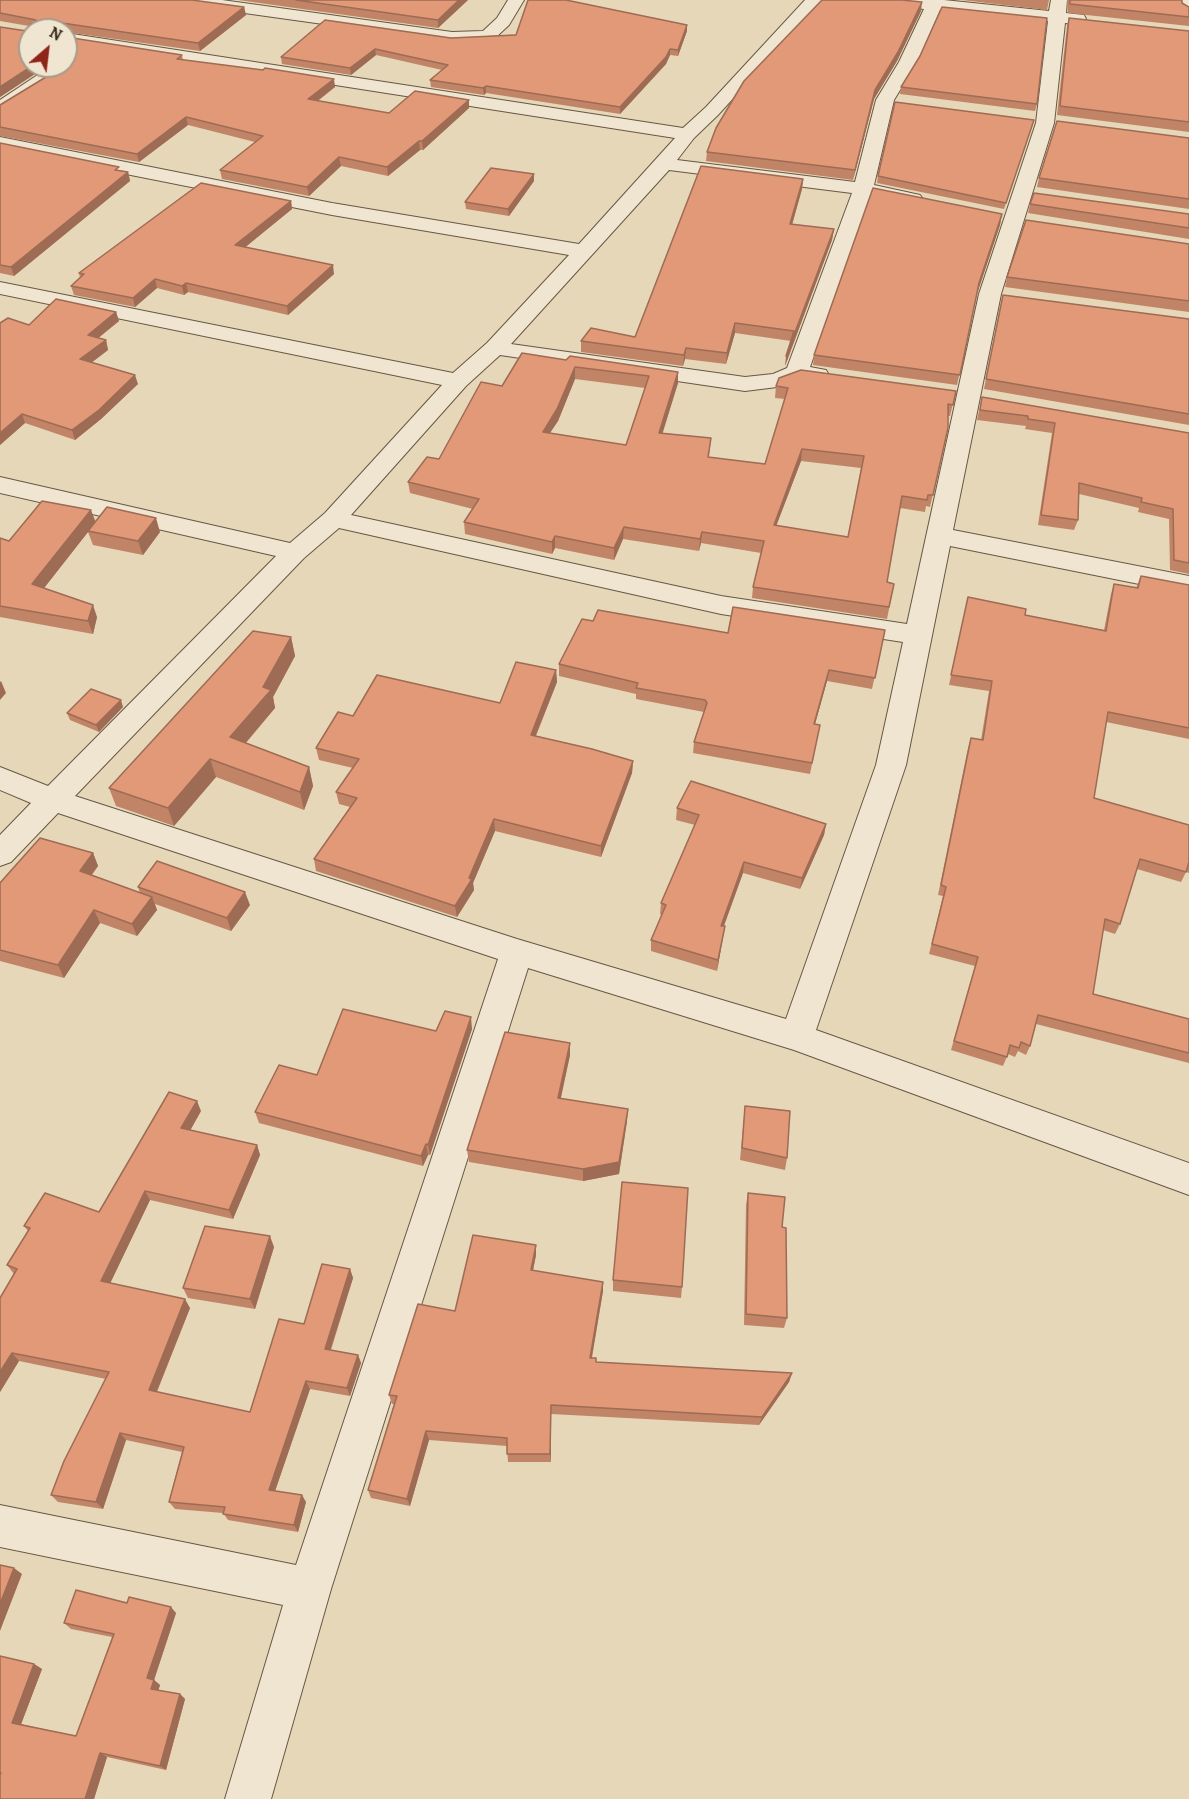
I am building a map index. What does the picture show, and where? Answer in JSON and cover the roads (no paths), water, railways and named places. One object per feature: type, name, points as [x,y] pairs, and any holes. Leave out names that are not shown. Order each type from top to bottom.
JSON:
[{"type":"street","points":[[187,0],[452,37],[477,38],[488,34],[503,21],[516,0]]},
{"type":"street","points":[[0,854],[295,552],[334,519],[458,381],[495,348],[664,164],[687,134],[712,111],[814,0]]},
{"type":"street","points":[[885,0],[1059,8],[1094,21]]},
{"type":"street","points":[[1188,0],[1189,10]]},
{"type":"street","points":[[797,372],[863,189],[885,100],[908,62],[935,3]]},
{"type":"street","points":[[797,1037],[891,765],[970,396],[1002,296],[1013,218],[1035,194],[1059,8]]},
{"type":"street","points":[[78,40],[687,134]]},
{"type":"street","points":[[78,56],[98,42]]},
{"type":"street","points":[[0,108],[45,78]]},
{"type":"street","points":[[885,100],[908,104]]},
{"type":"street","points":[[0,143],[332,209],[585,250]]},
{"type":"street","points":[[664,164],[863,189],[932,203]]},
{"type":"street","points":[[0,288],[458,381]]},
{"type":"street","points":[[495,348],[745,384],[777,380],[797,372],[843,378]]},
{"type":"street","points":[[0,485],[295,552]]},
{"type":"street","points":[[334,519],[721,605],[917,635]]},
{"type":"street","points":[[941,536],[1189,585]]},
{"type":"street","points":[[0,777],[52,800],[517,952],[797,1037],[1189,1179]]},
{"type":"street","points":[[248,1799],[309,1589],[517,952]]},
{"type":"street","points":[[0,1526],[309,1589]]}]
